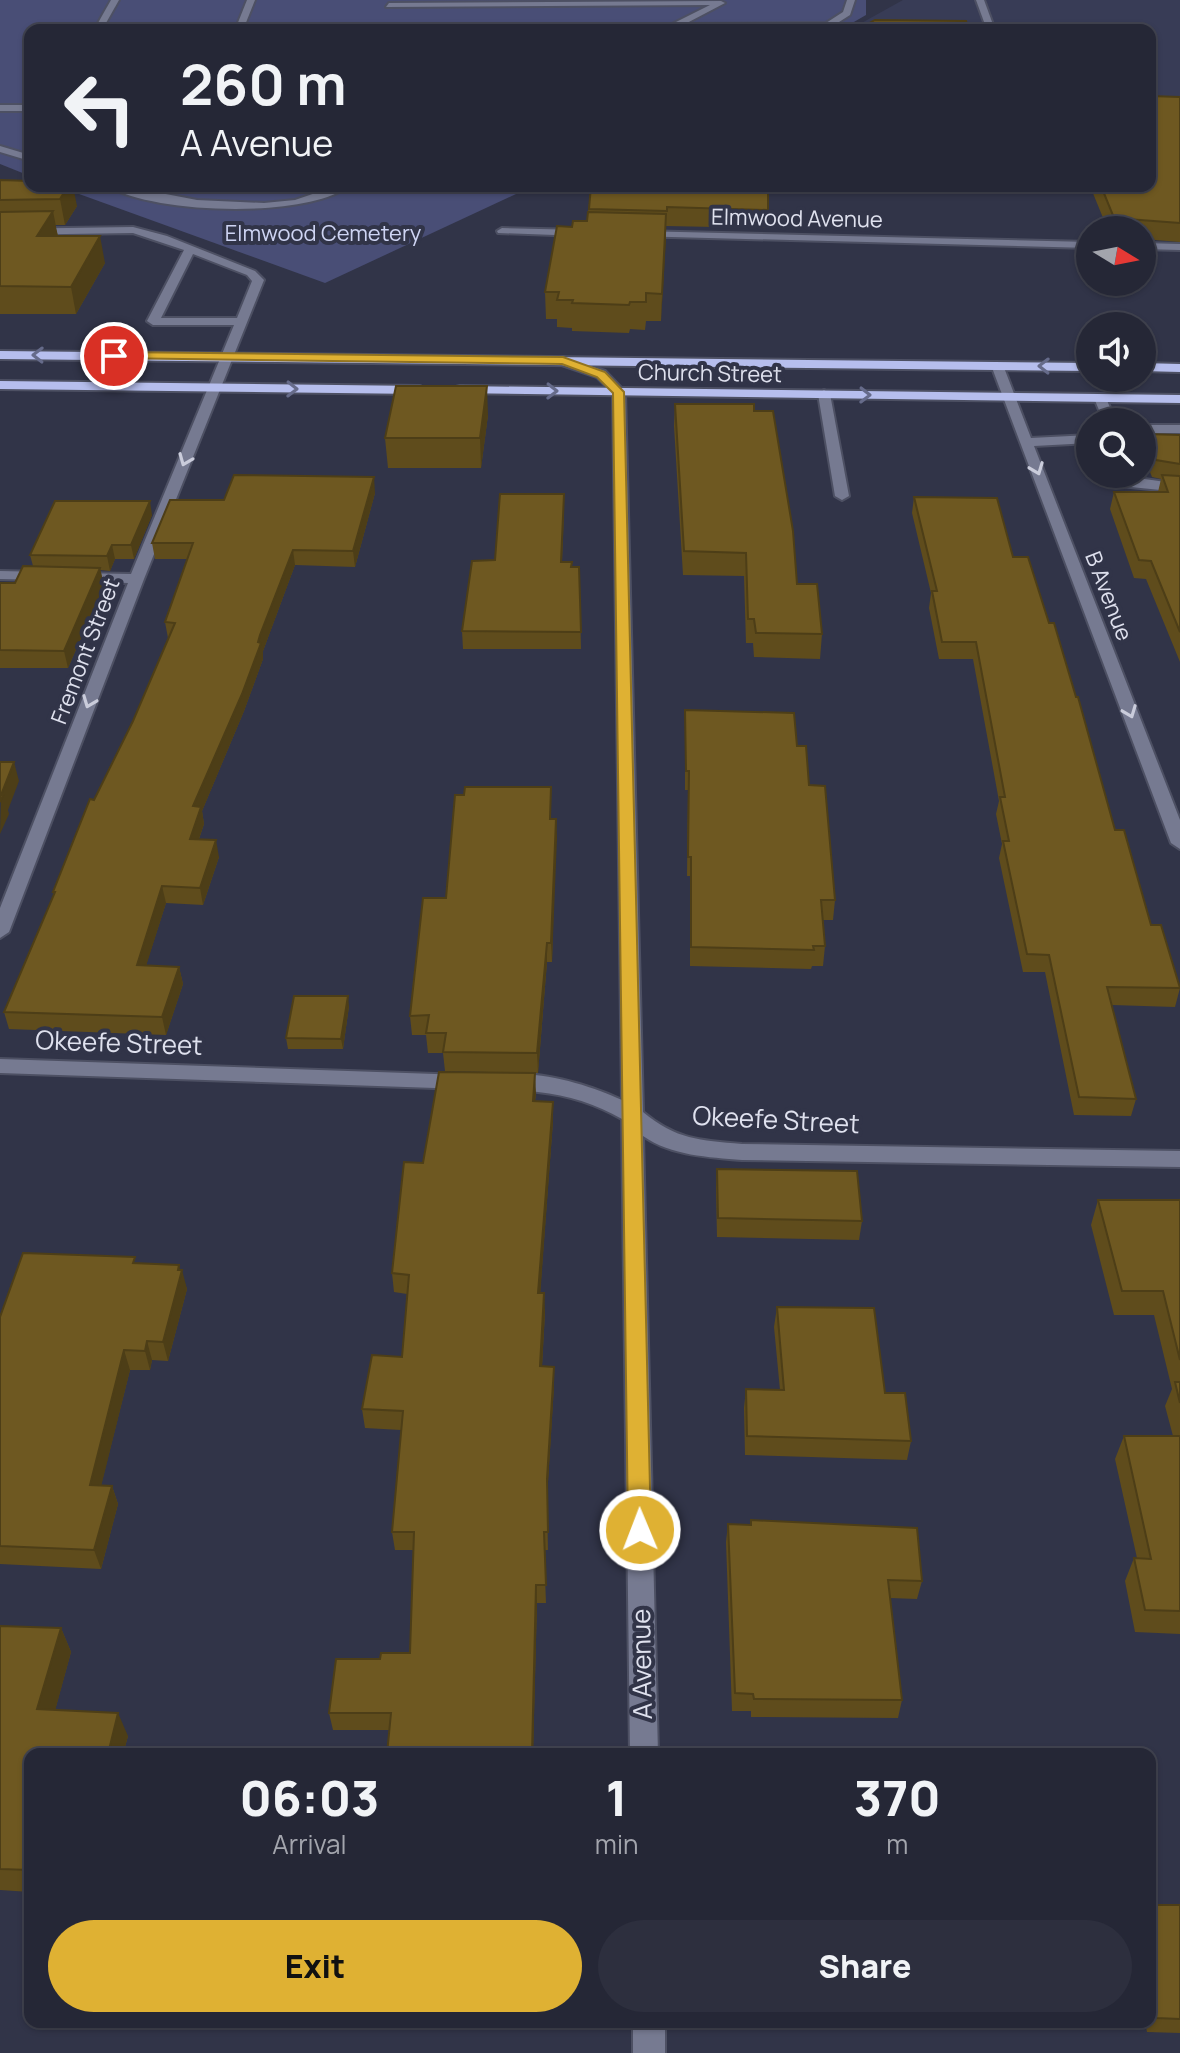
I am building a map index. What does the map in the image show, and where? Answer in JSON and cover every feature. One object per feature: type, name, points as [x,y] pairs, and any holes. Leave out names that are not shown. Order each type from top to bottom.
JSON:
[{"type":"main road","name":"Church Street","points":[[0,355],[1076,367]]},
{"type":"main road","points":[[1156,367],[1180,368]]},
{"type":"main road","points":[[0,385],[432,390]]},
{"type":"main road","name":"Church Street","points":[[447,390],[1180,399]]},
{"type":"street","points":[[101,24],[115,0]]},
{"type":"street","points":[[241,24],[251,0]]},
{"type":"street","points":[[831,24],[847,13],[851,0]]},
{"type":"street","points":[[980,0],[989,24]]},
{"type":"street","points":[[529,24],[530,2]]},
{"type":"street","points":[[384,24],[390,3],[724,2]]},
{"type":"street","points":[[679,24],[724,2]]},
{"type":"street","points":[[0,108],[24,108]]},
{"type":"street","points":[[0,149],[24,156]]},
{"type":"street","points":[[130,192],[176,202],[296,203],[335,192]]},
{"type":"street","points":[[176,202],[179,192]]},
{"type":"street","points":[[0,232],[133,230],[190,249],[153,321],[243,322]]},
{"type":"street","points":[[502,231],[588,233]]},
{"type":"street","name":"Elmwood Avenue","points":[[618,234],[1076,245]]},
{"type":"street","points":[[1156,246],[1180,247]]},
{"type":"street","name":"Fremont Street","points":[[0,932],[137,579],[258,280],[251,273],[190,249]]},
{"type":"street","points":[[563,361],[601,374],[619,392]]},
{"type":"street","name":"B Avenue","points":[[997,365],[1180,843]]},
{"type":"street","name":"A Avenue","points":[[619,392],[644,1748]]},
{"type":"street","points":[[824,394],[842,496]]},
{"type":"street","points":[[1100,398],[1104,408]]},
{"type":"street","points":[[1156,429],[1180,429]]},
{"type":"street","points":[[1027,442],[1076,440]]},
{"type":"street","points":[[1156,486],[1180,488]]},
{"type":"street","points":[[0,575],[137,579]]},
{"type":"street","name":"Okeefe Street","points":[[0,1066],[311,1079],[547,1083],[592,1097],[632,1115],[658,1136],[693,1147],[742,1152],[1180,1159]]},
{"type":"street","points":[[649,2028],[649,2053]]},
{"type":"shaded area","points":[[903,0],[1180,0],[1180,194],[1090,192],[1156,192],[1156,24],[860,24]]},
{"type":"green space","points":[[0,0],[866,0],[866,15],[850,24],[24,24],[24,174],[0,164]]},
{"type":"green space","name":"Elmwood Cemetery","points":[[74,192],[520,192],[325,283]]},
{"type":"building","points":[[875,20],[966,21],[967,24],[868,24]]},
{"type":"building","points":[[1156,96],[1180,97],[1180,223],[1156,221],[1156,216],[1113,216],[1103,192],[1156,192]]},
{"type":"building","points":[[0,180],[24,181],[24,192],[64,192],[60,199],[0,200]]},
{"type":"building","points":[[590,192],[768,192],[768,210],[667,207],[667,211],[589,209]]},
{"type":"building","points":[[53,211],[37,236],[100,236],[71,287],[0,286],[0,212]]},
{"type":"building","points":[[588,212],[666,214],[662,294],[646,293],[646,302],[630,302],[629,305],[572,303],[573,300],[557,300],[559,292],[545,292],[557,226],[572,227],[573,221],[587,221]]},
{"type":"building","points":[[396,386],[487,386],[480,438],[385,438]]},
{"type":"building","points":[[675,404],[754,404],[754,411],[773,411],[793,531],[797,584],[817,584],[822,634],[756,633],[754,619],[748,619],[746,553],[684,551]]},
{"type":"building","points":[[1156,434],[1180,435],[1180,464],[1156,460]]},
{"type":"building","points":[[234,475],[374,477],[353,551],[293,550],[260,635],[258,642],[261,643],[242,694],[193,806],[201,807],[190,839],[216,840],[200,888],[162,886],[137,965],[179,967],[162,1017],[4,1012],[90,799],[94,800],[133,721],[175,623],[165,622],[193,543],[152,543],[170,500],[224,500]]},
{"type":"building","points":[[1162,475],[1180,476],[1180,632],[1151,561],[1139,560],[1114,492],[1168,492]]},
{"type":"building","points":[[500,494],[564,494],[561,562],[572,562],[571,567],[579,567],[581,632],[462,631],[472,561],[495,560]]},
{"type":"building","points":[[914,497],[997,498],[1013,557],[1028,557],[1049,623],[1054,623],[1115,830],[1124,830],[1151,925],[1161,925],[1180,988],[1107,987],[1136,1099],[1079,1097],[1049,955],[1027,954],[1003,841],[1009,841],[1000,797],[1005,797],[976,642],[942,642],[932,591],[937,591]]},
{"type":"building","points":[[55,501],[150,501],[131,545],[112,545],[107,556],[30,555]]},
{"type":"building","points":[[23,566],[100,568],[64,651],[0,650],[0,583],[15,583]]},
{"type":"building","points":[[685,710],[794,713],[797,746],[806,746],[809,785],[825,786],[835,900],[821,900],[825,946],[813,946],[814,950],[691,947],[689,771],[686,771]]},
{"type":"building","points":[[0,762],[14,762],[0,802]]},
{"type":"building","points":[[465,787],[551,787],[550,819],[556,819],[551,943],[547,943],[537,1053],[443,1052],[446,1033],[426,1033],[429,1015],[410,1016],[423,898],[446,898],[455,795],[464,795]]},
{"type":"building","points":[[294,996],[348,996],[341,1039],[286,1038]]},
{"type":"building","points":[[439,1072],[535,1073],[533,1101],[553,1102],[538,1293],[544,1293],[540,1366],[554,1367],[547,1479],[548,1532],[544,1532],[546,1585],[536,1585],[532,1748],[388,1748],[391,1713],[329,1713],[336,1659],[380,1659],[381,1653],[410,1653],[414,1532],[392,1532],[403,1411],[362,1409],[372,1355],[402,1357],[409,1275],[392,1273],[404,1162],[423,1163]]},
{"type":"building","points":[[717,1169],[857,1171],[862,1221],[718,1218]]},
{"type":"building","points":[[1098,1200],[1180,1200],[1180,1360],[1163,1291],[1122,1291]]},
{"type":"building","points":[[23,1253],[135,1257],[133,1263],[179,1265],[178,1270],[182,1270],[163,1342],[147,1341],[145,1351],[124,1350],[90,1485],[112,1486],[94,1550],[0,1546],[0,1317]]},
{"type":"building","points":[[777,1307],[874,1308],[885,1393],[905,1393],[911,1441],[747,1436],[746,1389],[784,1390]]},
{"type":"building","points":[[1175,1382],[1180,1382],[1180,1403]]},
{"type":"building","points":[[1124,1436],[1180,1436],[1180,1611],[1145,1610],[1134,1558],[1151,1559]]},
{"type":"building","points":[[751,1520],[917,1528],[922,1581],[888,1580],[902,1700],[754,1699],[753,1694],[735,1693],[728,1524],[751,1525]]},
{"type":"building","points":[[0,1626],[61,1628],[37,1709],[118,1713],[109,1748],[24,1748],[24,1870],[0,1869]]},
{"type":"building","points":[[1156,1905],[1180,1905],[1180,2019],[1156,2018]]},
{"type":"route","points":[[114,356],[563,361],[601,374],[619,392],[640,1530]]}]
